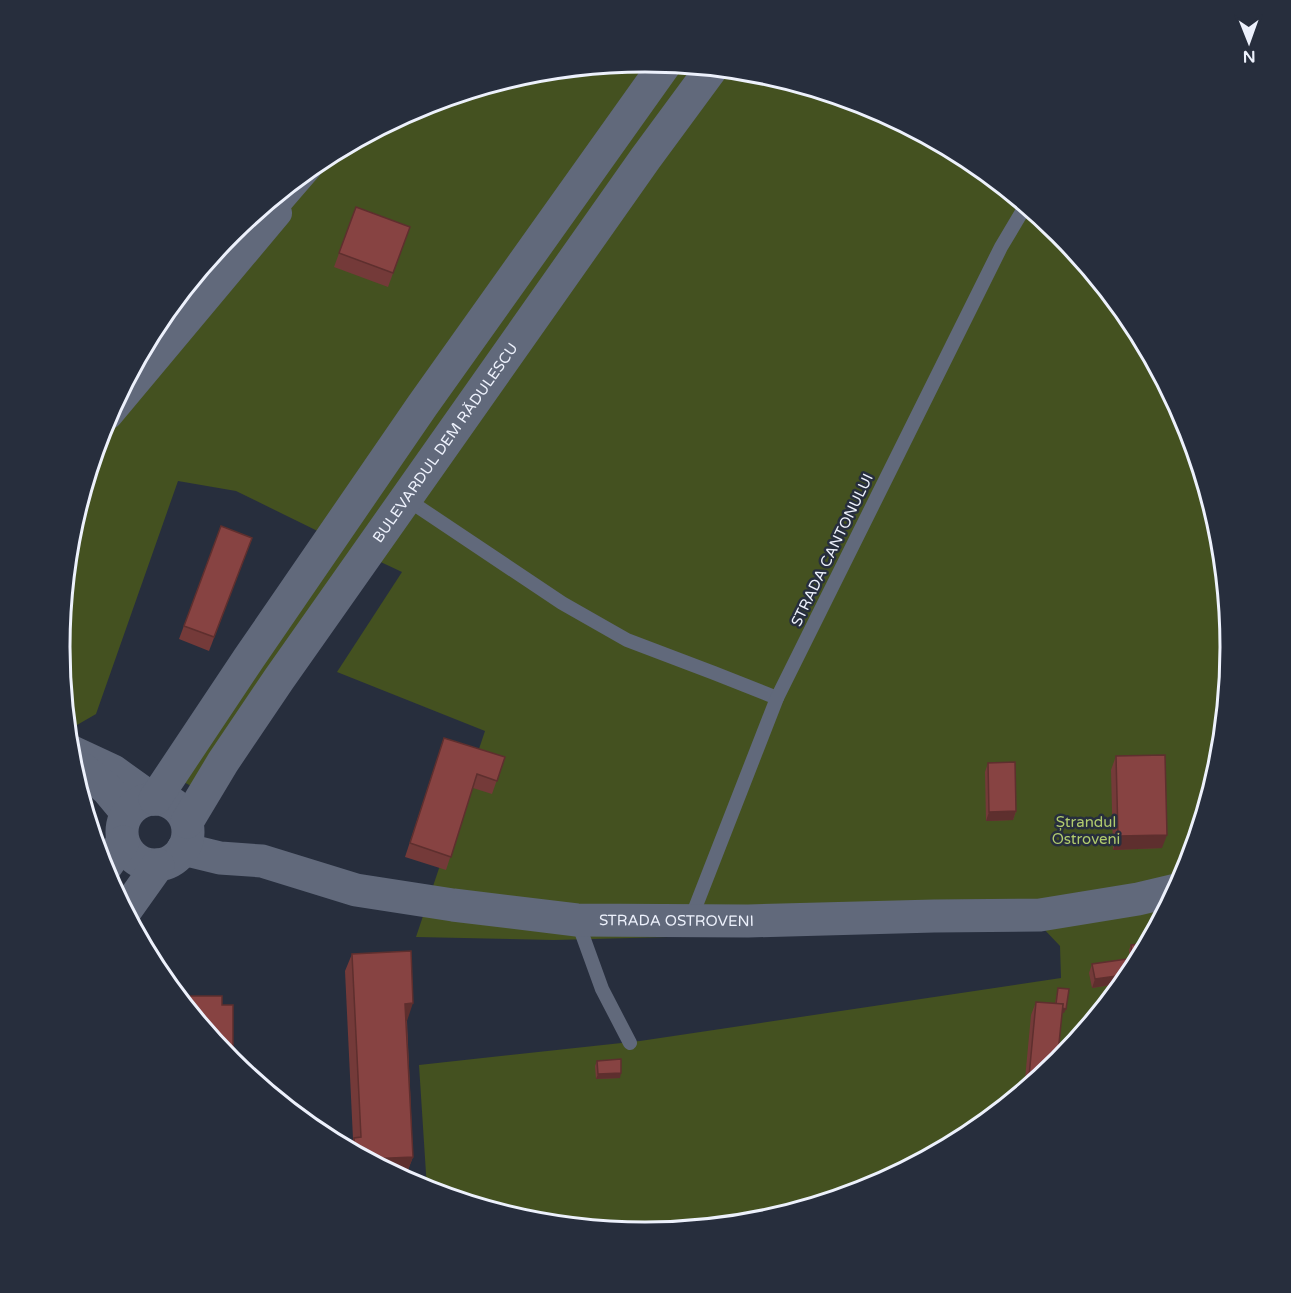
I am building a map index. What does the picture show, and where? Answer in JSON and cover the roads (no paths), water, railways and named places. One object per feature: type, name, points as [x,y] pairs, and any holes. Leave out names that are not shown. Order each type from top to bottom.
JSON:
[{"type":"main road","points":[[111,858],[139,813],[249,658],[422,406],[660,72]]},
{"type":"main road","name":"BULEVARDUL DEM RĂDULESCU","points":[[131,903],[179,840],[223,762],[279,679],[706,75]]},
{"type":"main road","points":[[81,756],[113,771],[139,813]]},
{"type":"main road","points":[[84,770],[139,813]]},
{"type":"main road","points":[[165,800],[175,805],[182,813],[179,840],[149,864],[140,862],[127,850],[139,813],[165,800]]},
{"type":"main road","name":"STRADA OSTROVENI","points":[[179,840],[220,858],[262,861],[356,890],[464,907],[577,920],[748,921],[1040,915],[1165,892]]},
{"type":"street","points":[[133,386],[278,213]]},
{"type":"lane","points":[[278,213],[302,185]]},
{"type":"lane","name":"STRADA CANTONULUI","points":[[690,921],[777,698],[996,258],[1022,212]]},
{"type":"lane","points":[[405,498],[562,603],[627,640],[777,698]]},
{"type":"lane","points":[[577,920],[602,989],[630,1043]]},
{"type":"park label","name":"Ștrandul Ostroveni","points":[[1086,830]]}]
